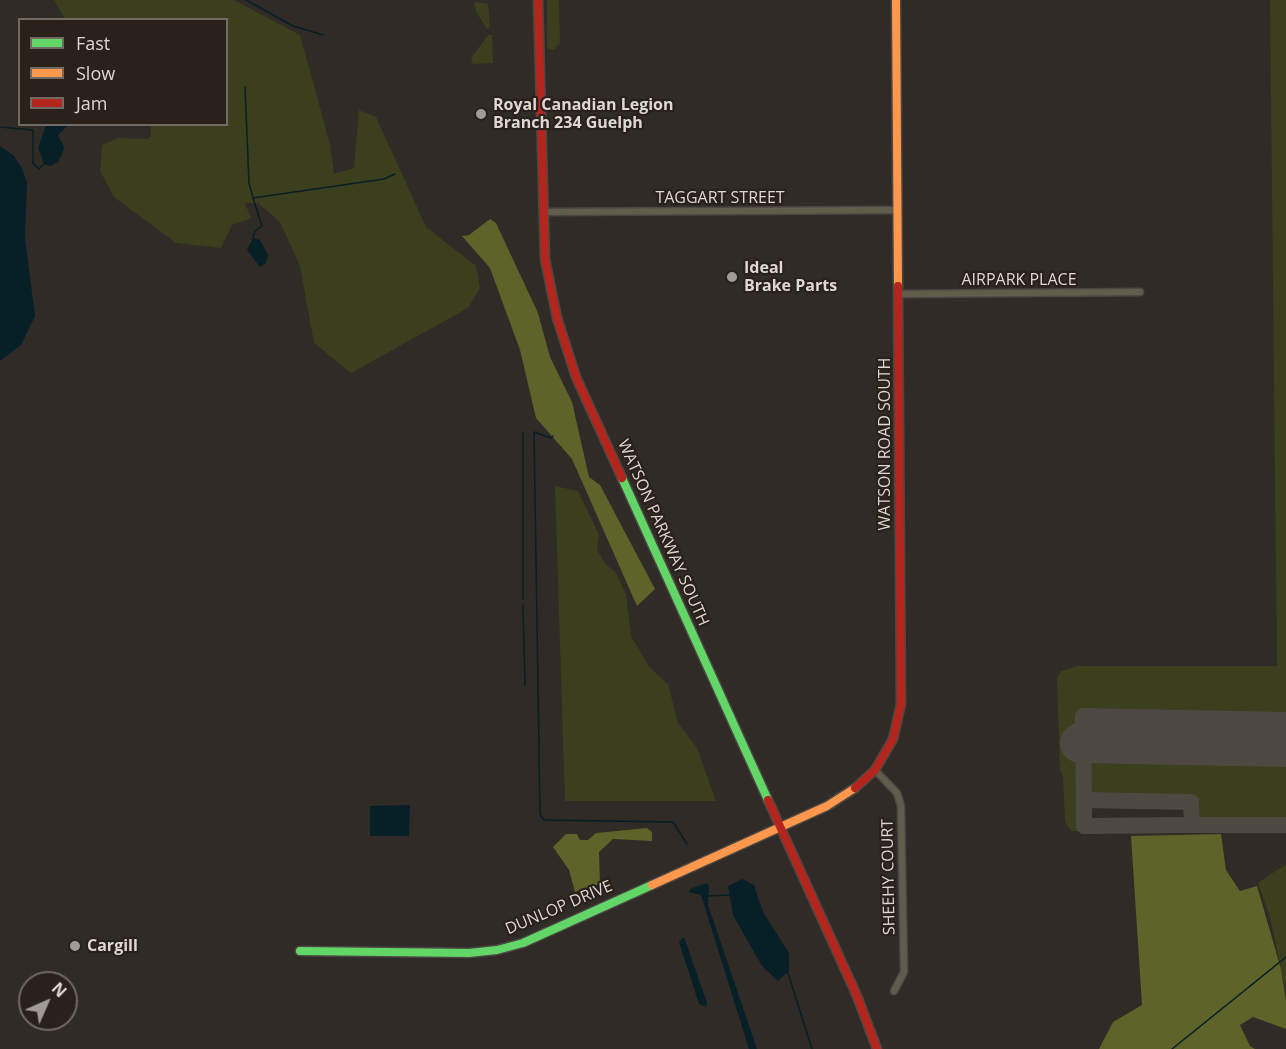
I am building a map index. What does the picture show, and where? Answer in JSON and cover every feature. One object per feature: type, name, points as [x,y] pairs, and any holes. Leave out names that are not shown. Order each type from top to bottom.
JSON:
[{"type":"street","name":"WATSON PARKWAY SOUTH","points":[[538,0],[545,259],[557,318],[576,376],[857,996],[877,1049]]},
{"type":"street","name":"WATSON ROAD SOUTH","points":[[779,827],[827,806],[852,791],[875,770],[893,739],[901,704],[896,0]]},
{"type":"street","name":"TAGGART STREET","points":[[543,212],[897,210]]},
{"type":"street","name":"AIRPARK PLACE","points":[[898,294],[1140,292]]},
{"type":"street","name":"SHEEHY COURT","points":[[875,770],[897,794],[901,806],[904,972],[894,991]]},
{"type":"street","name":"DUNLOP DRIVE","points":[[300,951],[457,953],[497,950],[534,938],[779,827]]},
{"type":"green space","points":[[54,0],[234,0],[300,35],[330,144],[334,174],[354,168],[359,110],[376,117],[426,227],[476,266],[480,288],[468,308],[351,373],[314,343],[300,266],[280,222],[258,203],[245,203],[251,218],[232,225],[221,248],[176,243],[114,197],[100,171],[102,145],[118,138],[147,139],[151,136],[151,126],[228,126],[228,18],[64,18]]},
{"type":"green space","points":[[547,0],[559,0],[560,43],[554,50],[547,48]]},
{"type":"green space","points":[[1270,0],[1286,0],[1286,832],[1195,831],[1194,799],[1082,798],[1082,831],[1071,831],[1065,822],[1063,777],[1060,770],[1057,678],[1061,671],[1078,666],[1277,666]]},
{"type":"green space","points":[[474,2],[488,4],[490,26],[487,29],[476,12]]},
{"type":"green space","points":[[488,35],[492,35],[493,63],[473,64],[471,58]]},
{"type":"green space","points":[[490,219],[496,223],[538,313],[550,357],[572,402],[589,477],[600,485],[655,589],[637,606],[572,459],[536,418],[520,350],[490,268],[462,236],[469,235]]},
{"type":"green space","points":[[555,486],[578,491],[599,535],[597,550],[606,565],[615,571],[626,594],[631,636],[649,667],[668,684],[678,723],[697,748],[716,801],[565,801]]},
{"type":"green space","points":[[647,828],[652,832],[652,841],[613,839],[599,852],[600,884],[575,892],[569,870],[553,847],[566,834],[577,834],[580,840],[588,840],[596,833]]},
{"type":"green space","points":[[1221,834],[1226,870],[1240,891],[1257,886],[1281,969],[1286,1001],[1286,1029],[1253,1017],[1240,1025],[1250,1046],[1255,1049],[1099,1049],[1113,1022],[1142,1005],[1131,836]]},
{"type":"green space","points":[[1286,864],[1286,992],[1270,917],[1258,883]]},
{"type":"water","points":[[46,126],[67,126],[58,135],[64,147],[58,162],[50,166],[44,164],[38,148]]},
{"type":"water","points":[[0,146],[14,156],[22,168],[27,183],[25,238],[35,316],[21,345],[0,361]]},
{"type":"water","points":[[253,238],[260,240],[268,255],[266,263],[260,267],[247,250]]},
{"type":"water","points":[[410,805],[409,836],[370,836],[370,806]]},
{"type":"water","points":[[742,879],[754,885],[763,912],[789,953],[789,971],[778,981],[762,966],[733,915],[728,886]]},
{"type":"water","points":[[707,883],[709,886],[708,905],[757,1049],[749,1049],[701,895],[689,892],[690,889]]},
{"type":"water","points":[[684,937],[707,1003],[706,1007],[699,1004],[679,942]]},
{"type":"waterway","points":[[246,0],[293,26],[323,35]]},
{"type":"waterway","points":[[245,87],[249,183],[253,198]]},
{"type":"waterway","points":[[0,127],[33,130],[33,163],[39,169],[44,164]]},
{"type":"waterway","points":[[253,238],[255,231],[262,226],[253,198],[384,179],[395,174]]},
{"type":"waterway","points":[[523,432],[523,599]]},
{"type":"waterway","points":[[553,436],[551,438],[534,432],[540,814],[544,820],[673,822],[687,844]]},
{"type":"waterway","points":[[523,605],[525,685]]},
{"type":"waterway","points":[[707,896],[729,895]]},
{"type":"waterway","points":[[1172,1049],[1286,957]]},
{"type":"waterway","points":[[788,973],[812,1049]]},
{"type":"taxiway","points":[[1084,800],[1084,826],[1192,825],[1191,802],[1084,800],[1083,716],[1286,720]]},
{"type":"taxiway","points":[[1192,825],[1286,825]]},
{"type":"runway","points":[[1080,743],[1286,747]]},
{"type":"traffic: fast","points":[[622,478],[768,800]]},
{"type":"traffic: fast","points":[[300,951],[469,953],[497,950],[523,943],[652,885]]},
{"type":"traffic: slow","points":[[896,0],[898,286]]},
{"type":"traffic: slow","points":[[652,885],[827,806],[855,788]]},
{"type":"traffic: jam","points":[[538,0],[545,259],[557,318],[576,377],[622,478]]},
{"type":"traffic: jam","points":[[855,788],[875,770],[893,739],[901,704],[898,286]]},
{"type":"traffic: jam","points":[[768,800],[857,996],[877,1049]]},
{"type":"place","name":"Royal Canadian Legion Branch 234 Guelph","points":[[481,114]]},
{"type":"place","name":"Ideal Brake Parts","points":[[732,277]]},
{"type":"place","name":"Cargill","points":[[75,946]]}]
